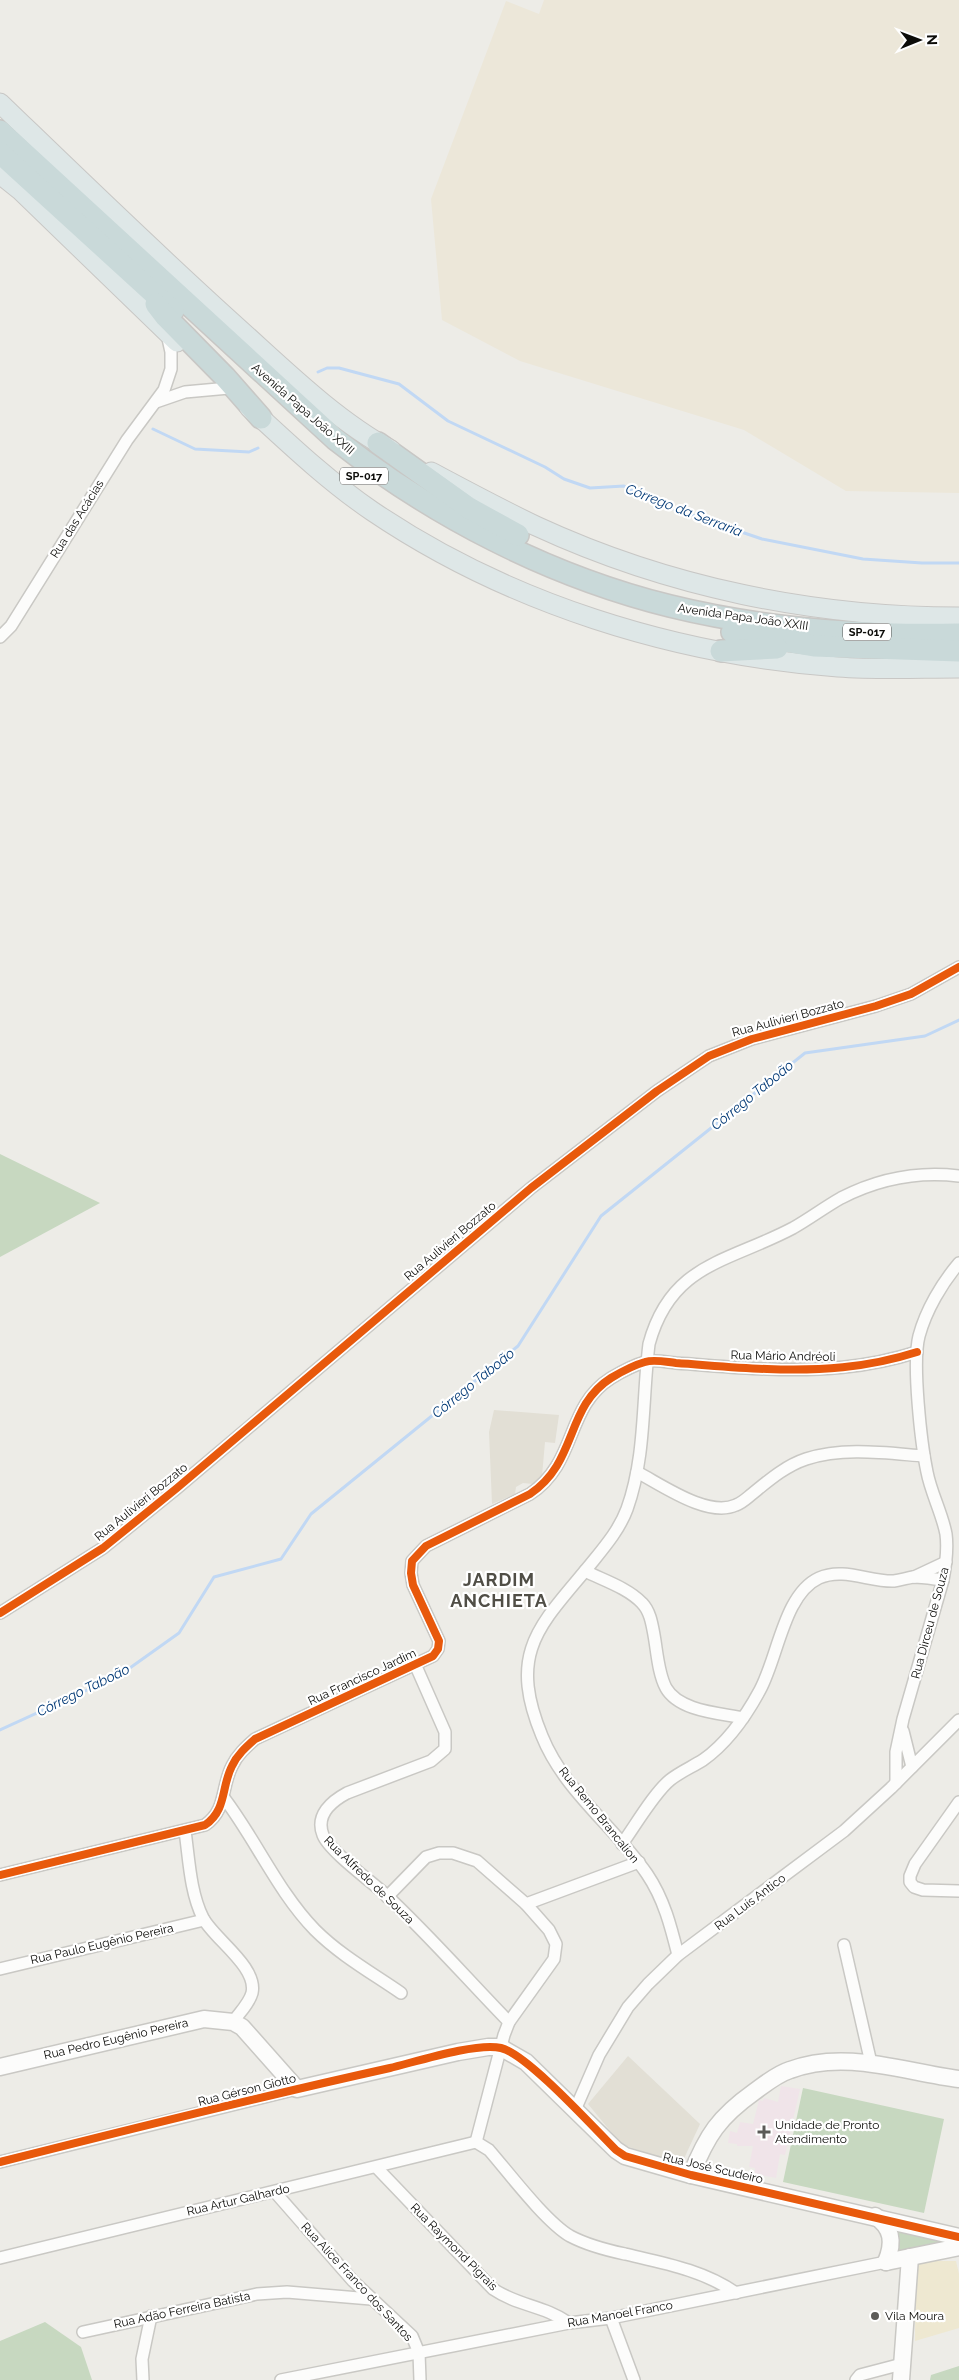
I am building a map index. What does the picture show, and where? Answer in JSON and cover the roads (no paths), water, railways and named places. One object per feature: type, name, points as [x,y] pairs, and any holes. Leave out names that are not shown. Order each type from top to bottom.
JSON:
[{"type":"highway","name":"Avenida Papa João XXIII","points":[[0,131],[304,413],[356,455],[435,508],[523,554],[618,590],[699,612],[775,624],[900,634],[959,634]]},
{"type":"highway","name":"Avenida Papa João XXIII","points":[[0,153],[305,431],[407,506],[475,544],[544,577],[592,596],[639,611],[708,628],[814,646],[959,650]]},
{"type":"highway","points":[[137,277],[166,317],[225,377],[261,418]]},
{"type":"highway","points":[[378,443],[441,489],[498,526],[559,555],[644,586],[775,624]]},
{"type":"highway","points":[[721,651],[814,646]]},
{"type":"main road","name":"Avenida Papa João XXIII","points":[[0,104],[208,302],[320,400],[378,443],[536,526],[602,553],[689,581],[774,601],[862,613],[959,617]]},
{"type":"main road","points":[[0,174],[20,190],[166,332],[323,474],[371,510],[402,530],[475,570],[535,598],[586,616],[638,632],[721,651],[837,667],[959,668]]},
{"type":"street","name":"Rua das Acácias","points":[[0,637],[11,626],[127,440],[164,390],[171,369],[171,352],[166,332]]},
{"type":"street","points":[[156,402],[185,392],[228,388]]},
{"type":"street","name":"Rua Aulivieri Bozzato","points":[[0,1613],[103,1548],[199,1470],[531,1188],[657,1091],[709,1056],[752,1039],[876,1006],[911,994],[959,967]]},
{"type":"street","name":"Rua Remo Brancalion","points":[[678,1955],[666,1909],[658,1892],[638,1862],[572,1786],[542,1738],[529,1696],[528,1658],[532,1642],[540,1628],[615,1531],[626,1510],[637,1472],[642,1436],[647,1361],[653,1331],[664,1308],[675,1292],[702,1269],[793,1228],[859,1190],[914,1174],[959,1176]]},
{"type":"street","name":"Rua Dirceu de Souza","points":[[896,1783],[896,1752],[944,1580],[946,1562],[946,1534],[924,1456],[917,1352],[919,1336],[932,1306],[947,1277],[959,1263]]},
{"type":"street","name":"Rua Mário Andréoli","points":[[647,1361],[768,1369],[831,1370],[891,1360],[917,1352]]},
{"type":"street","name":"Rua Francisco Jardim","points":[[0,1875],[205,1825],[213,1820],[220,1810],[231,1766],[246,1747],[256,1740],[433,1656],[438,1649],[439,1641],[413,1585],[411,1573],[412,1561],[418,1552],[426,1546],[543,1486],[562,1459],[581,1409],[587,1400],[611,1378],[647,1361]]},
{"type":"street","points":[[637,1472],[689,1500],[722,1508],[737,1505],[789,1466],[806,1459],[851,1452],[924,1456]]},
{"type":"street","points":[[913,1578],[946,1562]]},
{"type":"street","points":[[585,1571],[630,1593],[643,1604],[651,1618],[665,1687],[673,1697],[684,1704],[743,1718]]},
{"type":"street","points":[[622,1844],[664,1787],[718,1748],[743,1718],[772,1665],[793,1603],[801,1591],[810,1583],[820,1577],[834,1574],[894,1580],[913,1578],[944,1580]]},
{"type":"street","name":"Rua Alfredo de Souza","points":[[415,1664],[445,1732],[445,1749],[431,1761],[341,1796],[328,1806],[321,1821],[322,1834],[326,1841],[388,1897],[509,2022]]},
{"type":"street","name":"Rua Luís Antico","points":[[575,2110],[599,2055],[617,2024],[648,1984],[678,1955],[844,1831],[896,1783],[959,1720]]},
{"type":"street","name":"Rua Dirceu de Souza","points":[[902,1727],[912,1767]]},
{"type":"street","points":[[224,1798],[298,1910],[314,1929],[347,1957],[401,1993]]},
{"type":"street","points":[[959,1802],[916,1864],[910,1876],[910,1882],[914,1887],[923,1890],[959,1892]]},
{"type":"street","points":[[184,1831],[195,1897],[204,1920],[251,1978],[252,1994],[233,2022],[249,2034],[296,2089]]},
{"type":"street","points":[[388,1897],[426,1857],[439,1853],[453,1853],[477,1861],[526,1904],[553,1936],[556,1952],[549,1967],[509,2022],[500,2047],[476,2142],[488,2150],[556,2224],[570,2235],[600,2248],[700,2273],[723,2284],[736,2293]]},
{"type":"street","points":[[526,1904],[638,1862]]},
{"type":"street","name":"Rua Paulo Eugênio Pereira","points":[[0,1969],[204,1920]]},
{"type":"street","points":[[844,1945],[870,2064]]},
{"type":"street","name":"Rua Pedro Eugênio Pereira","points":[[0,2067],[187,2022],[219,2019],[233,2022]]},
{"type":"street","name":"Rua José Scudeiro","points":[[500,2047],[521,2057],[616,2150],[625,2156],[691,2175],[875,2216],[959,2237]]},
{"type":"street","name":"Rua Gérson Giotto","points":[[0,2162],[296,2089],[466,2050],[500,2047]]},
{"type":"street","points":[[691,2175],[702,2149],[717,2123],[740,2102],[789,2070],[819,2062],[870,2064],[959,2079]]},
{"type":"street","name":"Rua Artur Galhardo","points":[[0,2258],[377,2168],[476,2142]]},
{"type":"street","name":"Rua Raymond Pigrais","points":[[377,2168],[493,2289],[514,2301],[554,2313],[569,2323]]},
{"type":"street","name":"Rua Alice Franco dos Santos","points":[[275,2192],[370,2299],[412,2336],[418,2354],[420,2380]]},
{"type":"street","points":[[875,2216],[884,2222],[892,2237],[886,2262]]},
{"type":"street","name":"Rua Manoel Franco","points":[[281,2380],[569,2323],[610,2318],[959,2247]]},
{"type":"street","points":[[846,2380],[901,2372],[910,2258]]},
{"type":"street","name":"Rua Adão Ferreira Batista","points":[[83,2332],[230,2299],[287,2292],[370,2299]]},
{"type":"street","points":[[143,2380],[142,2359],[151,2316]]},
{"type":"street","points":[[610,2318],[634,2380]]},
{"type":"waterway","name":"Córrego da Serraria","points":[[318,372],[327,368],[339,368],[399,384],[448,421],[545,467],[564,479],[590,488],[624,486],[656,503],[762,539],[863,559],[922,563],[959,563]]},
{"type":"waterway","name":"Córrego da Serraria","points":[[153,429],[195,449],[249,452],[258,448]]},
{"type":"waterway","name":"Córrego Taboão","points":[[0,1730],[120,1675],[179,1633],[214,1577],[281,1559],[311,1514],[518,1346],[601,1216],[805,1053],[925,1036],[959,1020]]},
{"type":"place","name":"Unidade de Pronto Atendimento","points":[[764,2132]]},
{"type":"place","name":"Vila Moura","points":[[875,2316]]},
{"type":"district","name":"JARDIM ANCHIETA","points":[[499,1589]]}]
